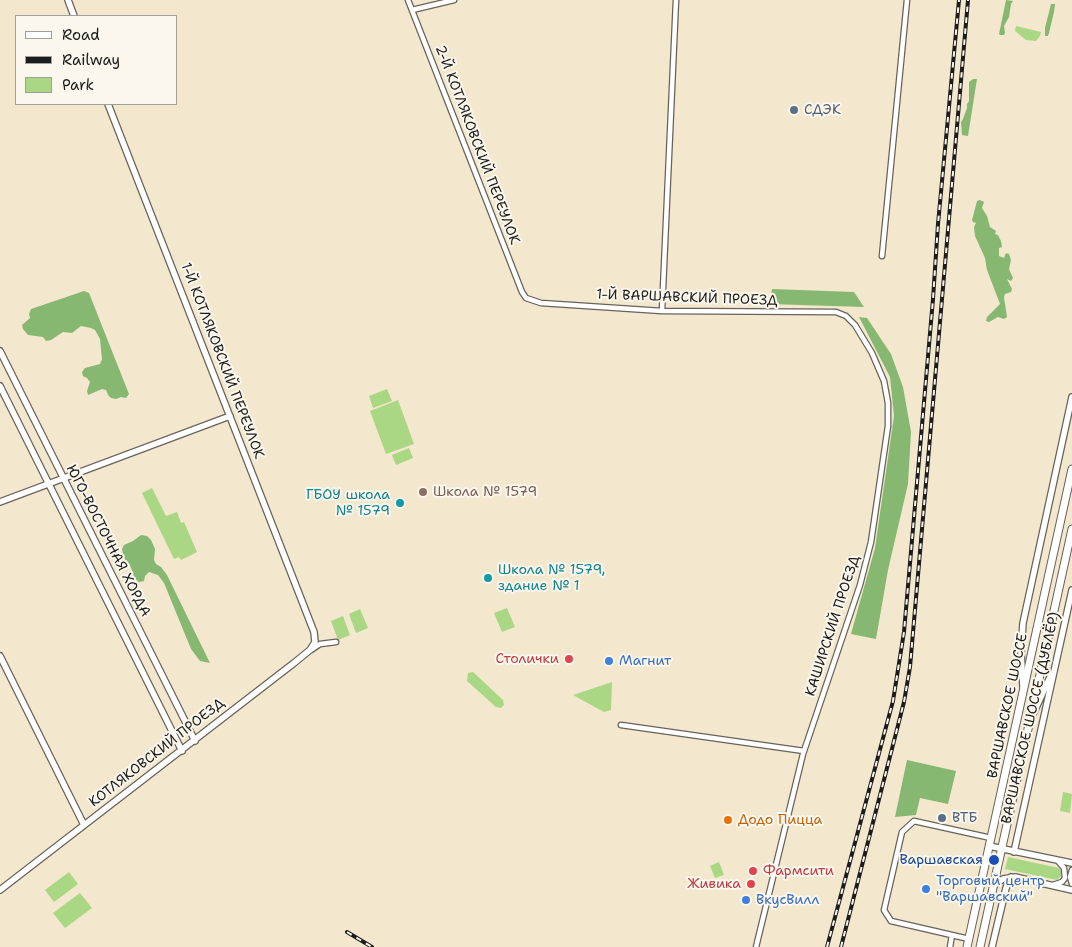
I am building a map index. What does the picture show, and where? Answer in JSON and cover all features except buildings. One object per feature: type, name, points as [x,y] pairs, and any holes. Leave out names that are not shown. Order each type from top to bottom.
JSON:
[{"type":"main road","name":"ВАРШАВСКОЕ ШОССЕ","points":[[967,947],[1072,469]]},
{"type":"main road","name":"ВАРШАВСКОЕ ШОССЕ","points":[[980,947],[1072,529]]},
{"type":"street","points":[[68,0],[74,15]]},
{"type":"street","name":"2-Й КОТЛЯКОВСКИЙ ПЕРЕУЛОК","points":[[408,0],[522,292],[526,298]]},
{"type":"street","points":[[412,10],[454,0]]},
{"type":"street","points":[[662,312],[676,0]]},
{"type":"street","points":[[882,256],[907,0]]},
{"type":"street","name":"1-Й КОТЛЯКОВСКИЙ ПЕРЕУЛОК","points":[[108,105],[316,636]]},
{"type":"street","name":"1-Й ВАРШАВСКИЙ ПРОЕЗД","points":[[526,298],[542,303],[662,312],[836,312],[846,316]]},
{"type":"street","name":"КАШИРСКИЙ ПРОЕЗД","points":[[756,947],[804,751],[860,585],[871,542],[888,426],[888,403],[884,381],[872,354],[855,326],[846,316]]},
{"type":"street","name":"ЮГО-ВОСТОЧНАЯ ХОРДА","points":[[0,351],[195,741]]},
{"type":"street","name":"ЮГО-ВОСТОЧНАЯ ХОРДА","points":[[0,386],[182,751]]},
{"type":"street","name":"ВАРШАВСКОЕ ШОССЕ (ДУБЛЁР)","points":[[1024,691],[1021,652],[1024,623],[1072,397]]},
{"type":"street","points":[[0,502],[230,416]]},
{"type":"street","name":"ВАРШАВСКОЕ ШОССЕ (ДУБЛЁР)","points":[[1014,852],[1072,590]]},
{"type":"street","points":[[316,636],[325,643]]},
{"type":"street","name":"КОТЛЯКОВСКИЙ ПРОЕЗД","points":[[0,890],[195,741],[310,650],[314,646],[316,636]]},
{"type":"street","points":[[310,650],[320,644],[336,642]]},
{"type":"street","points":[[0,656],[84,825]]},
{"type":"street","points":[[1030,721],[1056,664]]},
{"type":"street","points":[[621,725],[804,751]]},
{"type":"street","points":[[969,938],[891,921],[884,910],[902,832],[914,821],[991,838]]},
{"type":"street","points":[[989,846],[1072,863]]},
{"type":"street","points":[[1052,885],[1062,882],[1066,873],[1056,860]]},
{"type":"street","points":[[1072,870],[1070,878],[1072,884]]},
{"type":"street","points":[[994,886],[1004,879],[1011,877],[1072,890]]},
{"type":"street","points":[[992,947],[1006,888],[1011,877]]},
{"type":"street","points":[[950,947],[952,935]]},
{"type":"green space","points":[[1006,0],[1013,1],[1009,17],[1004,26],[1005,33],[1000,35],[999,34]]},
{"type":"green space","points":[[1051,4],[1055,4],[1054,12],[1048,36],[1045,36],[1045,28]]},
{"type":"green space","points":[[1016,26],[1041,32],[1040,36],[1036,41],[1026,40],[1015,31]]},
{"type":"green space","points":[[977,79],[968,136],[962,135],[961,122],[969,101],[969,82]]},
{"type":"green space","points":[[977,201],[984,202],[982,208],[987,216],[990,227],[996,231],[995,234],[998,235],[1001,241],[1002,247],[999,248],[999,256],[1004,258],[1006,253],[1009,254],[1011,260],[1009,269],[1013,278],[1011,281],[1007,279],[1012,289],[1004,297],[1007,317],[1004,319],[998,317],[989,322],[986,321],[987,317],[1000,304],[987,270],[985,258],[975,236],[974,227],[976,223],[972,220]]},
{"type":"green space","points":[[772,289],[854,292],[864,307],[769,304]]},
{"type":"green space","points":[[84,291],[89,293],[129,394],[126,398],[111,398],[106,390],[102,389],[88,395],[87,391],[90,382],[83,376],[82,372],[85,368],[100,364],[102,359],[100,339],[95,330],[81,326],[72,333],[63,332],[46,341],[43,337],[28,335],[23,329],[22,325],[30,318],[31,309]]},
{"type":"green space","points":[[859,317],[867,318],[891,354],[903,387],[911,432],[908,484],[888,570],[876,639],[851,634],[875,548],[894,416],[890,377]]},
{"type":"green space","points":[[387,389],[392,401],[373,408],[369,396]]},
{"type":"green space","points":[[398,400],[414,444],[386,454],[370,411]]},
{"type":"green space","points":[[409,448],[413,458],[396,465],[392,455]]},
{"type":"green space","points":[[152,488],[166,516],[177,512],[181,523],[184,522],[197,552],[181,560],[179,557],[174,559],[142,493]]},
{"type":"green space","points":[[141,535],[147,536],[151,540],[155,549],[154,560],[167,575],[210,663],[200,661],[191,649],[164,583],[158,575],[149,572],[145,576],[144,581],[139,582],[135,579],[130,565],[124,558],[122,549],[124,545]]},
{"type":"green space","points":[[507,608],[515,627],[502,632],[494,613]]},
{"type":"green space","points":[[360,609],[368,628],[356,633],[349,614]]},
{"type":"green space","points":[[343,616],[350,635],[338,640],[331,621]]},
{"type":"green space","points":[[473,672],[503,700],[504,705],[501,708],[496,707],[467,681],[468,673]]},
{"type":"green space","points":[[612,682],[611,710],[604,712],[573,695]]},
{"type":"green space","points":[[907,760],[956,771],[948,804],[920,798],[916,815],[895,817]]},
{"type":"green space","points":[[1063,792],[1072,794],[1070,813],[1060,811]]},
{"type":"green space","points":[[1008,857],[1059,868],[1062,873],[1057,880],[1005,869]]},
{"type":"green space","points":[[719,862],[724,875],[715,878],[710,866]]},
{"type":"green space","points":[[69,872],[78,884],[54,902],[45,890]]},
{"type":"green space","points":[[80,893],[92,908],[65,928],[53,913]]},
{"type":"railway","points":[[827,947],[893,701],[904,632],[938,224],[959,0]]},
{"type":"railway","points":[[841,947],[904,702],[910,667],[968,0]]},
{"type":"railway","points":[[347,932],[372,947]]},
{"type":"place","name":"СДЭК","points":[[794,110]]},
{"type":"place","name":"Школа № 1579","points":[[423,492]]},
{"type":"place","name":"ГБОУ школа № 1579","points":[[400,503]]},
{"type":"place","name":"Школа № 1579, здание № 1","points":[[488,578]]},
{"type":"place","name":"Столички","points":[[569,659]]},
{"type":"place","name":"Магнит","points":[[609,661]]},
{"type":"place","name":"ВТБ","points":[[942,818]]},
{"type":"place","name":"Додо Пицца","points":[[728,820]]},
{"type":"place","name":"Варшавская","points":[[994,860]]},
{"type":"place","name":"Фармсити","points":[[753,871]]},
{"type":"place","name":"Живика","points":[[751,884]]},
{"type":"place","name":"Торговый центр \"Варшавский\"","points":[[926,889]]},
{"type":"place","name":"ВкусВилл","points":[[746,900]]}]
